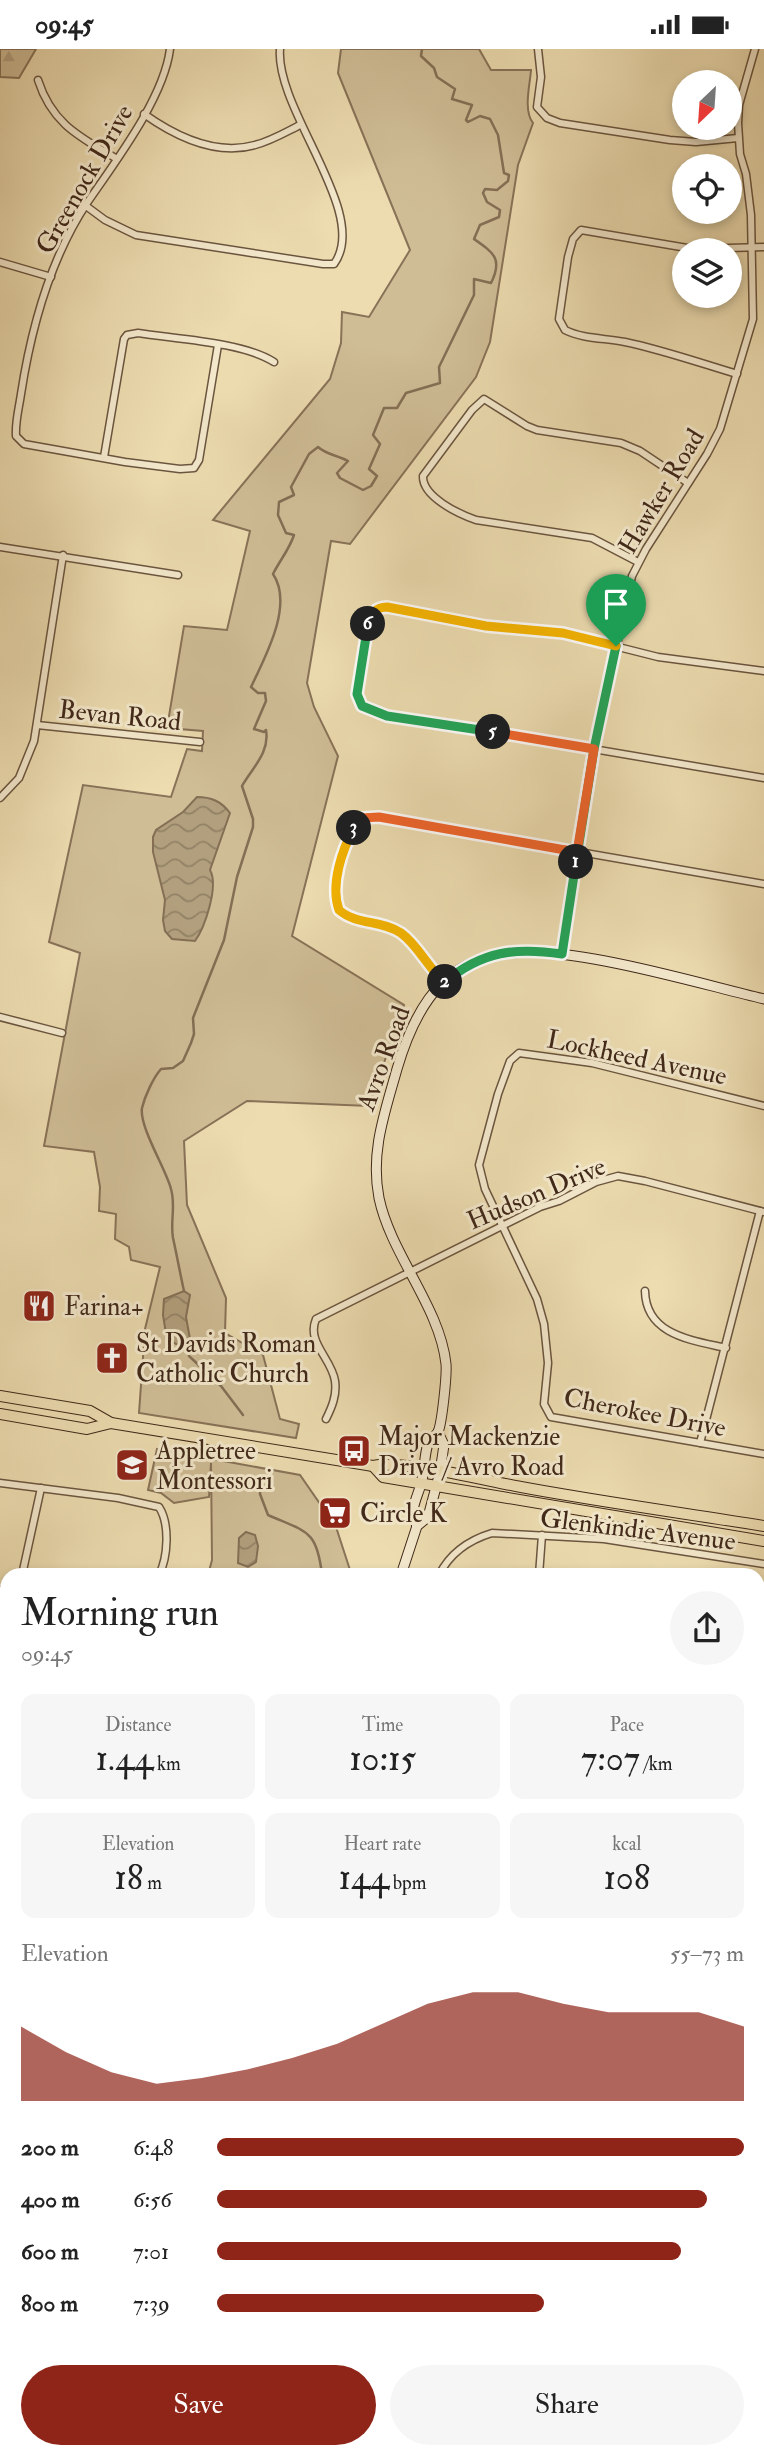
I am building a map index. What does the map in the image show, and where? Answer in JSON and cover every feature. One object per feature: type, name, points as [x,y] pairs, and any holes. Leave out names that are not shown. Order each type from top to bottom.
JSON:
[{"type":"main road","points":[[0,1395],[90,1411],[111,1423],[373,1466],[385,1463],[424,1469],[764,1526]]},
{"type":"main road","points":[[0,1414],[87,1429],[111,1423]]},
{"type":"main road","points":[[373,1466],[383,1477],[764,1541]]},
{"type":"street","name":"Greenock Drive","points":[[170,49],[165,74],[144,114],[86,206],[51,277],[28,352],[16,436],[24,444],[180,469],[194,468],[199,460],[218,345]]},
{"type":"street","points":[[86,206],[105,220],[136,235],[334,264],[340,249],[342,219],[310,142],[300,125],[280,69],[280,49]]},
{"type":"street","points":[[538,49],[541,77],[537,107],[550,119],[560,123],[670,140],[717,140]]},
{"type":"street","name":"Hawker Road","points":[[742,92],[752,50]]},
{"type":"street","points":[[38,80],[44,99],[61,122],[117,159]]},
{"type":"street","points":[[144,114],[163,128],[192,141],[239,148],[264,142],[300,125]]},
{"type":"street","name":"Hawker Road","points":[[562,954],[594,749],[628,593],[638,562],[720,429],[753,319],[751,215],[738,140]]},
{"type":"street","points":[[737,374],[624,342],[571,333],[561,326],[560,309],[570,247],[580,230],[693,249],[764,247]]},
{"type":"street","points":[[0,263],[51,277]]},
{"type":"street","points":[[104,457],[124,339],[127,335],[138,333],[218,345],[256,352],[274,362]]},
{"type":"street","points":[[638,562],[592,538],[464,516],[428,492],[422,482],[423,476],[472,410],[484,399],[537,430],[631,446],[688,483]]},
{"type":"street","points":[[0,547],[178,575]]},
{"type":"street","points":[[0,798],[19,778],[34,741],[63,555]]},
{"type":"street","points":[[764,671],[658,657],[563,633],[486,626],[387,607],[377,609],[370,617],[357,694],[358,701],[367,710],[387,716],[764,778]]},
{"type":"street","name":"Bevan Road","points":[[37,725],[200,742]]},
{"type":"street","points":[[444,983],[410,941],[398,931],[354,918],[339,910],[337,884],[342,856],[358,821],[362,818],[379,817],[764,884]]},
{"type":"street","name":"Avro Road","points":[[438,1432],[428,1442],[412,1513],[417,1526],[428,1517],[440,1472],[444,1445],[438,1432],[446,1364],[435,1326],[383,1212],[375,1158],[385,1110],[405,1045],[422,1006],[444,983],[468,965],[494,954],[518,951],[562,954],[642,968],[764,999]]},
{"type":"street","points":[[0,1017],[62,1033]]},
{"type":"street","name":"Lockheed Avenue","points":[[503,1225],[481,1180],[479,1165],[498,1094],[510,1061],[519,1053],[592,1063],[764,1106]]},
{"type":"street","name":"Hudson Drive","points":[[326,1419],[334,1399],[335,1379],[313,1333],[316,1319],[503,1225],[596,1182],[618,1176],[762,1212]]},
{"type":"street","points":[[700,1443],[762,1212]]},
{"type":"street","name":"Cherokee Drive","points":[[503,1225],[530,1281],[544,1324],[548,1363],[544,1404],[549,1414],[556,1419],[764,1454]]},
{"type":"street","points":[[645,1291],[654,1321],[668,1332],[726,1348]]},
{"type":"street","points":[[0,1483],[118,1498],[159,1507],[163,1513],[166,1547],[162,1568]]},
{"type":"street","points":[[24,1568],[41,1488]]},
{"type":"street","points":[[403,1568],[417,1526]]},
{"type":"street","name":"Glenkindie Avenue","points":[[443,1568],[449,1559],[480,1537],[492,1533],[624,1541],[764,1564]]},
{"type":"street","points":[[540,1568],[542,1535]]},
{"type":"green space","points":[[0,49],[36,49],[19,78],[0,77]]},
{"type":"green space","points":[[341,49],[479,49],[491,70],[531,70],[528,111],[533,123],[518,165],[490,342],[476,377],[350,544],[331,541],[307,683],[314,707],[338,756],[292,936],[404,1005],[369,1106],[247,1101],[184,1141],[187,1205],[226,1298],[225,1333],[263,1355],[280,1419],[299,1424],[296,1438],[139,1413],[145,1329],[160,1267],[131,1260],[129,1247],[115,1239],[116,1214],[99,1211],[100,1187],[94,1152],[44,1146],[80,953],[49,942],[83,785],[171,797],[187,749],[202,751],[203,731],[167,728],[184,626],[227,630],[250,531],[213,520],[330,379],[341,343],[342,312],[369,317],[410,250],[338,73]]},
{"type":"green space","points":[[157,1449],[300,1475],[336,1527],[349,1568],[210,1568],[211,1463],[209,1497],[174,1503],[161,1493],[148,1490]]},
{"type":"water","points":[[197,797],[215,801],[230,813],[210,870],[212,896],[203,926],[195,941],[172,939],[165,931],[165,900],[153,852],[153,837],[156,830],[183,812]]},
{"type":"water","points":[[184,1291],[190,1295],[186,1317],[190,1339],[188,1345],[183,1347],[167,1340],[163,1315],[164,1299]]},
{"type":"water","points":[[246,1532],[255,1535],[258,1546],[256,1562],[248,1567],[238,1563],[239,1538]]},
{"type":"waterway","points":[[184,1291],[173,1238],[171,1189],[145,1126],[142,1108],[161,1069],[173,1068],[183,1061],[191,1043],[194,1034],[193,1018],[224,940],[237,877],[253,827],[242,786],[263,753],[267,738],[266,730],[264,732],[254,729],[266,701],[265,693],[258,693],[251,687],[270,646],[279,615],[279,587],[273,574],[294,535],[286,533],[278,515],[279,502],[294,495],[291,487],[309,454],[318,447],[348,461],[337,473],[340,478],[363,490],[371,486],[377,476],[369,469],[380,444],[373,435],[384,408],[397,408],[406,393],[440,383],[439,367],[474,295],[474,279],[491,283],[495,275],[494,257],[474,239],[480,225],[499,217],[500,210],[487,202],[483,193],[485,189],[497,190],[508,181],[509,175],[504,173],[498,135],[490,119],[480,116],[468,122],[466,120],[472,105],[452,99],[455,89],[437,77],[434,68],[421,56],[422,49]]},
{"type":"waterway","points":[[188,1345],[189,1356],[221,1386],[243,1415]]},
{"type":"waterway","points":[[261,1479],[260,1494],[268,1515],[308,1535],[317,1549],[321,1568]]},
{"type":"place","name":"Farina+","points":[[39,1306]]},
{"type":"place","name":"St Davids Roman Catholic Church","points":[[112,1358]]},
{"type":"place","name":"Major Mackenzie Drive / Avro Road","points":[[354,1451]]},
{"type":"place","name":"Appletree Montessori","points":[[132,1465]]},
{"type":"place","name":"Circle K","points":[[335,1513]]},
{"type":"route","points":[[616,646],[563,633],[486,626],[387,607],[381,607],[373,613],[370,617],[357,694],[358,701],[367,710],[387,716],[594,749],[585,808],[577,852],[379,817],[362,818],[348,840],[342,856],[337,884],[339,910],[345,915],[398,931],[423,955],[444,983],[468,965],[494,954],[518,951],[562,954],[577,852],[594,749],[616,646]]}]
